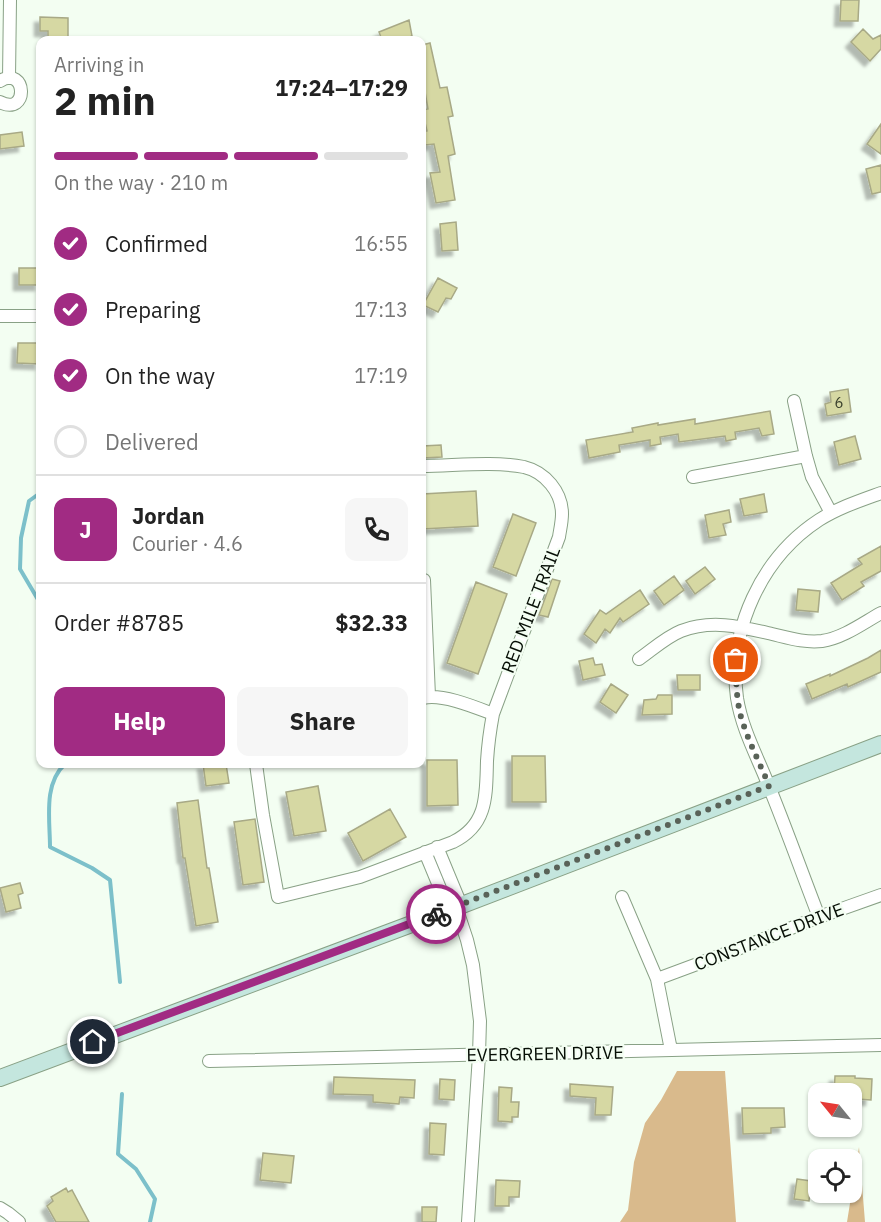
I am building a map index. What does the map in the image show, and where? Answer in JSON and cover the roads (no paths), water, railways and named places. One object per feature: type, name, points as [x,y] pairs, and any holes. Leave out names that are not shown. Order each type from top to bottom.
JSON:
[{"type":"main road","points":[[0,1078],[881,744]]},
{"type":"street","points":[[0,102],[13,104],[22,94],[18,82],[5,80],[10,0]]},
{"type":"street","points":[[0,316],[36,316]]},
{"type":"street","points":[[794,401],[812,477],[831,513]]},
{"type":"street","points":[[693,477],[806,456]]},
{"type":"street","name":"RED MILE TRAIL","points":[[256,768],[262,815],[278,897],[360,877],[461,838],[472,829],[483,812],[488,740],[493,714],[559,537],[562,516],[560,499],[545,478],[523,467],[426,466]]},
{"type":"street","points":[[819,917],[745,730],[737,699],[736,660],[742,627],[751,601],[780,555],[804,532],[831,513],[881,493]]},
{"type":"street","points":[[639,659],[682,631],[710,625],[742,627],[797,640],[822,641],[842,634],[881,613]]},
{"type":"street","points":[[426,698],[472,706],[493,714]]},
{"type":"street","points":[[438,847],[467,940],[473,965],[480,1021],[468,1222]]},
{"type":"street","points":[[425,852],[456,907]]},
{"type":"street","name":"CONSTANCE DRIVE","points":[[657,979],[881,895]]},
{"type":"street","points":[[622,897],[657,979],[671,1050]]},
{"type":"street","name":"EVERGREEN DRIVE","points":[[209,1061],[881,1045]]},
{"type":"street","points":[[0,1208],[19,1222]]},
{"type":"waterway","points":[[36,496],[29,501],[21,538],[20,569],[36,596]]},
{"type":"waterway","points":[[62,768],[53,782],[49,803],[50,847],[92,868],[110,880],[120,982]]},
{"type":"waterway","points":[[122,1094],[118,1154],[136,1169],[155,1199],[150,1222]]}]
